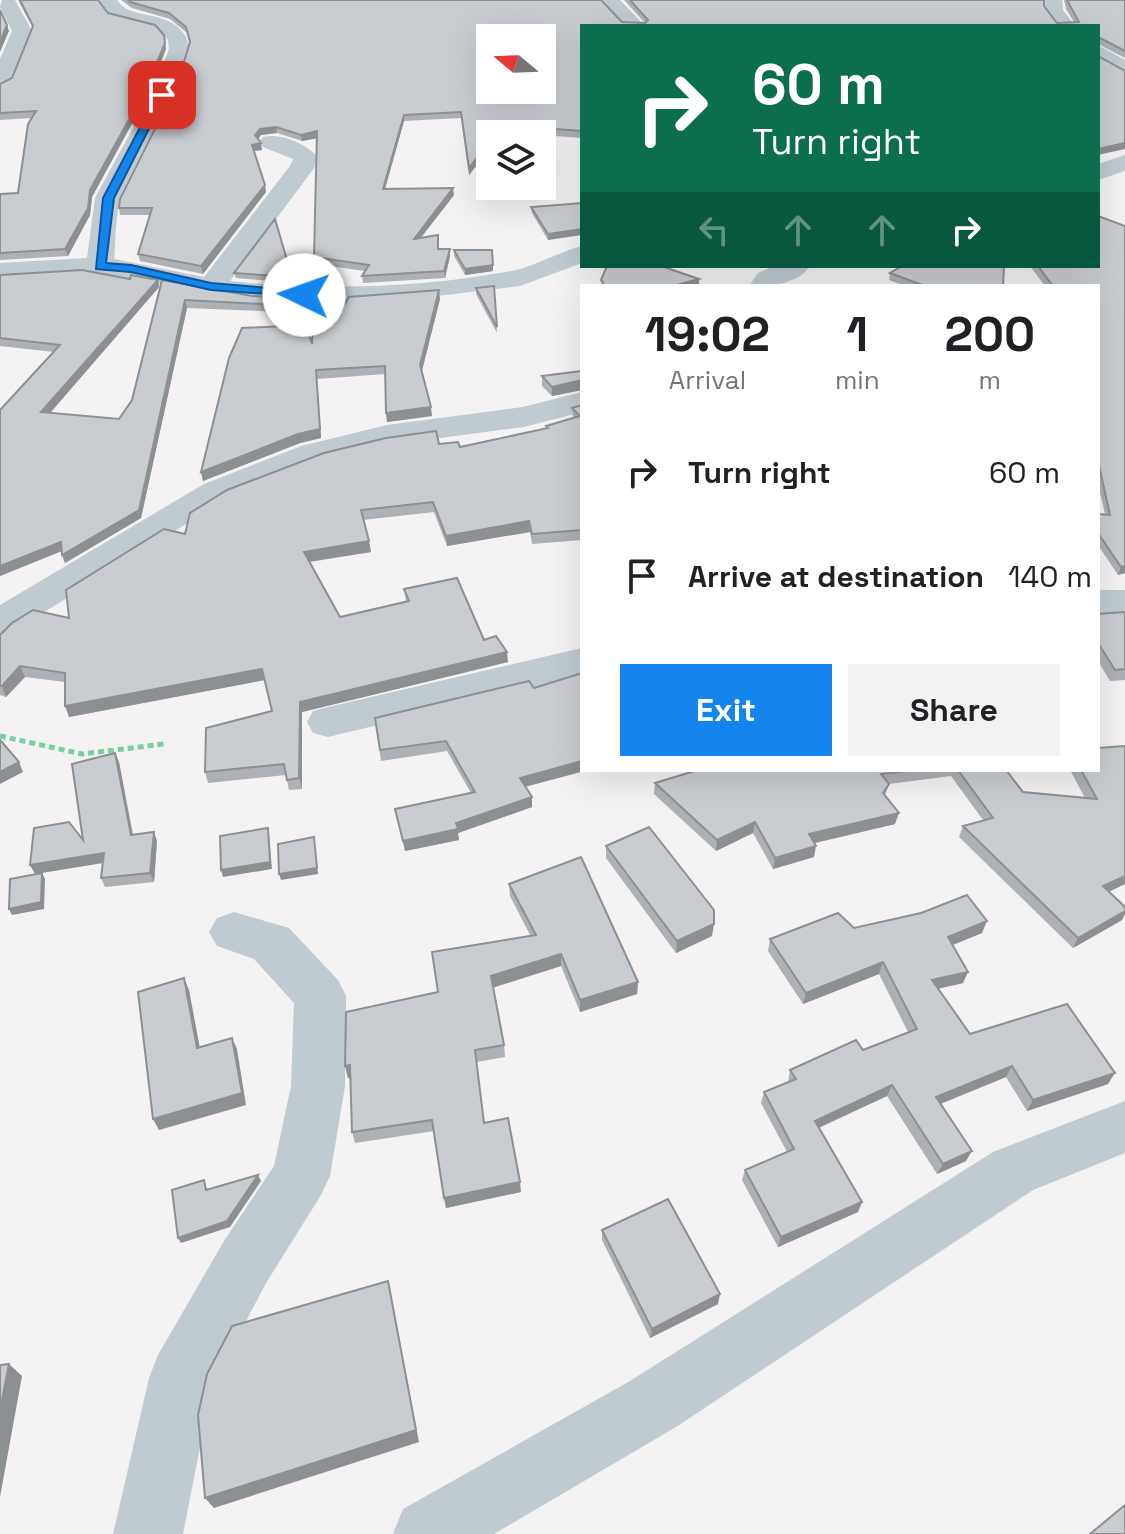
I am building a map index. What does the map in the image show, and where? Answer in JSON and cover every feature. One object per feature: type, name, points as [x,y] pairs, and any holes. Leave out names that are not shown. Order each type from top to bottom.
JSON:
[{"type":"street","points":[[100,266],[108,198],[162,95],[179,49],[178,39],[165,24],[119,13],[108,0]]},
{"type":"street","points":[[609,0],[633,24]]},
{"type":"street","points":[[1053,0],[1054,10],[1064,24]]},
{"type":"street","points":[[0,83],[22,31],[4,5],[30,1]]},
{"type":"street","points":[[1100,52],[1125,69]]},
{"type":"street","points":[[211,287],[275,199],[302,168],[305,157],[271,142]]},
{"type":"street","points":[[1100,172],[1125,162]]},
{"type":"street","points":[[0,271],[100,266],[131,269],[211,287],[304,295],[396,293],[520,278],[580,255]]},
{"type":"street","points":[[764,284],[768,279],[792,268]]},
{"type":"street","points":[[0,622],[216,491],[313,453],[387,435],[524,417],[580,403]]},
{"type":"street","points":[[1100,602],[1125,602]]},
{"type":"street","points":[[328,722],[580,662]]},
{"type":"street","points":[[148,1534],[181,1378],[245,1262],[301,1176],[318,1086],[320,996],[271,943],[234,932]]},
{"type":"street","points":[[428,1534],[653,1404],[1013,1171],[1125,1127]]},
{"type":"path","points":[[0,736],[82,754],[164,744]]},
{"type":"building","points":[[20,0],[98,0],[108,13],[155,25],[164,35],[165,43],[147,87],[90,190],[88,208],[65,249],[0,253],[0,194],[18,193],[28,124],[36,111],[0,113],[0,84],[12,78],[33,26]]},
{"type":"building","points":[[128,0],[601,0],[622,22],[645,23],[648,20],[630,0],[1044,0],[1044,6],[1057,23],[1079,22],[1067,0],[1125,0],[1125,51],[1100,38],[1100,24],[580,24],[580,131],[556,129],[556,120],[476,120],[476,159],[469,168],[461,112],[404,115],[383,189],[453,188],[414,239],[438,235],[438,249],[450,249],[444,271],[362,276],[369,265],[314,257],[317,131],[301,135],[276,127],[260,129],[255,135],[261,143],[252,145],[265,185],[201,266],[138,254],[152,208],[119,208],[120,199],[177,85],[190,42],[186,27],[169,13]]},
{"type":"building","points":[[0,10],[7,25],[0,42]]},
{"type":"building","points":[[1100,57],[1125,71],[1125,143],[1100,149]]},
{"type":"building","points":[[580,203],[580,229],[548,234],[531,207]]},
{"type":"building","points":[[1100,217],[1125,226],[1125,566],[1121,567],[1100,536],[1100,514],[1110,515],[1100,470],[1100,284],[1052,284],[1040,268],[1100,268]]},
{"type":"building","points":[[275,219],[292,277],[234,273]]},
{"type":"building","points":[[454,250],[492,250],[493,265],[465,269]]},
{"type":"building","points":[[606,268],[667,268],[699,279],[680,284],[604,284],[601,280]]},
{"type":"building","points":[[899,268],[1004,268],[1003,284],[920,284],[890,273]]},
{"type":"building","points":[[82,270],[130,279],[131,275],[158,280],[41,412],[119,419],[132,400],[162,280],[252,296],[285,298],[282,305],[185,300],[139,510],[62,555],[61,542],[0,566],[0,410],[60,345],[0,338],[0,275]]},
{"type":"building","points":[[494,286],[497,327],[476,288]]},
{"type":"building","points":[[439,290],[420,365],[431,407],[386,413],[385,366],[316,370],[320,429],[298,434],[201,472],[229,358],[242,328],[306,325],[312,344],[313,325],[333,324],[349,297]]},
{"type":"building","points":[[580,371],[580,380],[552,387],[542,376]]},
{"type":"building","points":[[580,406],[580,416],[572,408]]},
{"type":"building","points":[[580,416],[580,530],[532,534],[529,521],[446,536],[433,502],[361,510],[369,541],[304,552],[340,617],[409,601],[404,589],[457,578],[484,640],[496,636],[507,652],[300,702],[299,778],[287,780],[284,764],[205,772],[206,728],[272,711],[262,669],[65,706],[65,673],[20,666],[0,686],[0,635],[12,623],[33,610],[69,618],[66,590],[164,529],[185,534],[190,513],[227,490],[324,453],[386,438],[436,431],[439,444],[458,442],[460,447],[548,428],[546,426]]},
{"type":"building","points":[[1125,612],[1125,669],[1115,670],[1100,646],[1100,614]]},
{"type":"building","points":[[580,674],[580,762],[520,778],[532,797],[456,823],[458,829],[403,841],[395,809],[475,792],[446,741],[380,750],[375,718],[529,681],[534,688]]},
{"type":"building","points":[[0,740],[19,762],[0,772]]},
{"type":"building","points":[[1125,746],[1125,876],[1103,886],[1125,907],[1125,911],[1078,938],[963,826],[993,818],[959,772],[1008,772],[1023,792],[1097,799],[1082,772],[1100,772],[1100,748]]},
{"type":"building","points":[[115,753],[131,835],[154,832],[150,873],[101,878],[104,853],[30,865],[34,828],[69,822],[83,840],[72,764]]},
{"type":"building","points":[[691,772],[898,772],[881,774],[889,784],[883,793],[899,813],[809,834],[816,846],[775,858],[755,822],[717,840],[655,783]]},
{"type":"building","points":[[649,827],[714,910],[714,924],[677,941],[606,846]]},
{"type":"building","points":[[268,828],[270,862],[221,870],[220,836]]},
{"type":"building","points":[[314,837],[317,868],[279,874],[278,844]]},
{"type":"building","points":[[581,857],[638,982],[580,1000],[561,954],[491,976],[504,1045],[475,1050],[484,1123],[508,1118],[520,1182],[444,1198],[432,1120],[352,1132],[350,1065],[345,1066],[346,1012],[438,992],[432,952],[536,935],[509,884]]},
{"type":"building","points":[[42,873],[41,902],[9,909],[10,879]]},
{"type":"building","points":[[967,895],[987,921],[948,937],[968,972],[932,980],[970,1034],[1067,1004],[1115,1073],[1033,1100],[1012,1066],[936,1097],[972,1151],[943,1164],[892,1085],[815,1121],[862,1202],[781,1237],[745,1170],[794,1149],[764,1092],[796,1079],[790,1070],[856,1040],[863,1050],[917,1029],[883,962],[806,993],[770,939],[838,913],[854,928],[921,913]]},
{"type":"building","points":[[184,978],[197,1048],[232,1038],[242,1093],[153,1119],[138,992]]},
{"type":"building","points":[[258,1175],[227,1221],[178,1238],[172,1190],[204,1180],[206,1190]]},
{"type":"building","points":[[668,1199],[720,1294],[652,1329],[602,1230]]},
{"type":"building","points":[[388,1281],[416,1430],[205,1498],[198,1415],[207,1374],[232,1326]]},
{"type":"building","points":[[9,1364],[0,1410],[0,1365]]},
{"type":"building","points":[[1125,1505],[1125,1534],[1090,1534]]},
{"type":"route","points":[[162,95],[108,198],[100,266],[131,269],[211,287],[304,295]]}]
